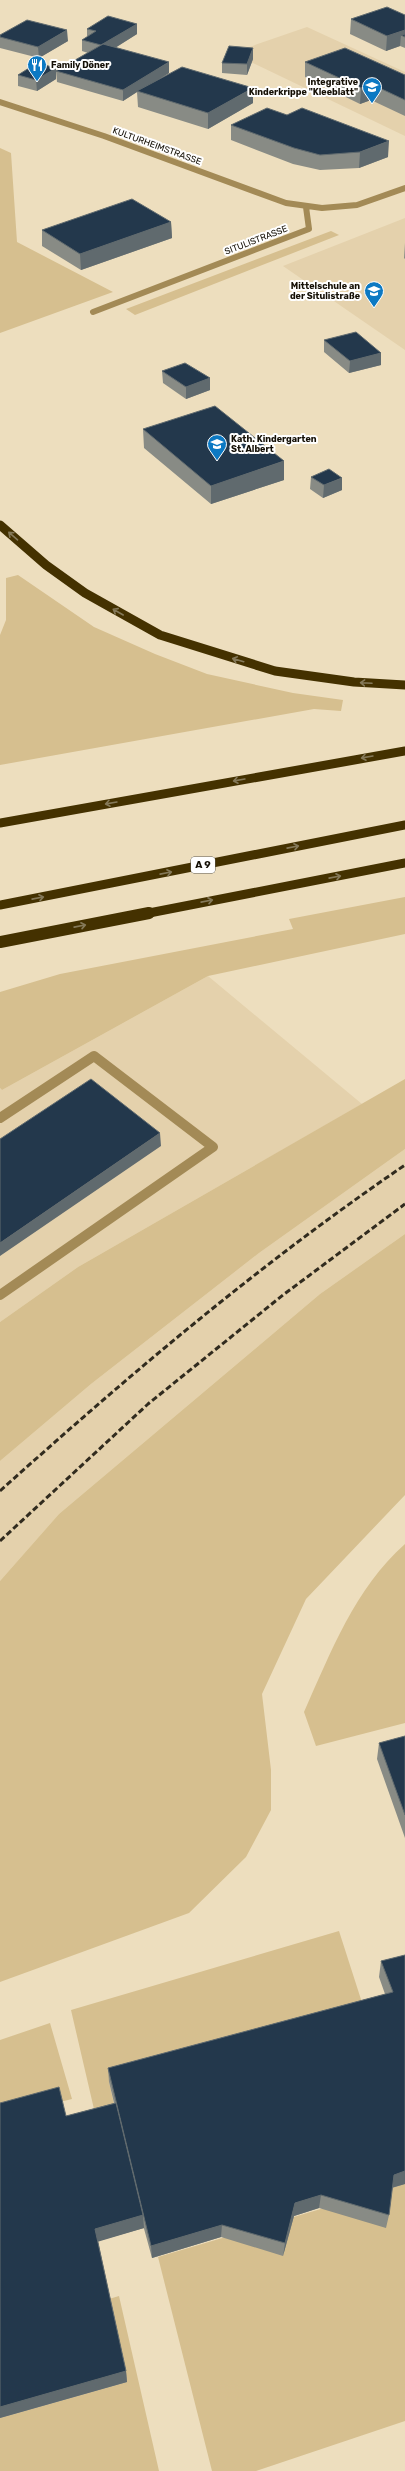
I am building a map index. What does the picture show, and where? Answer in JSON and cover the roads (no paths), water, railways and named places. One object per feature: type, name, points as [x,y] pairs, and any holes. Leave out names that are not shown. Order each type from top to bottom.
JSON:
[{"type":"highway","points":[[0,525],[46,565],[86,593],[160,635],[275,671],[354,682],[405,685]]},
{"type":"highway","points":[[0,823],[405,750]]},
{"type":"highway","name":"A 9","points":[[0,905],[405,824]]},
{"type":"highway","points":[[0,942],[405,863]]},
{"type":"street","name":"KULTURHEIMSTRASSE","points":[[0,102],[104,136],[266,197],[306,207]]},
{"type":"street","points":[[306,207],[357,205],[405,188]]},
{"type":"street","name":"SITULISTRASSE","points":[[93,312],[309,229],[306,207]]},
{"type":"street","points":[[0,1118],[94,1056],[213,1147],[0,1295]]},
{"type":"railway","points":[[0,1491],[97,1405],[197,1321],[299,1241],[405,1165]]},
{"type":"railway","points":[[0,1541],[148,1404],[283,1295],[405,1204]]},
{"type":"place","name":"Family Döner","points":[[37,82]]},
{"type":"place","name":"Integrative Kinderkrippe \"Kleeblatt\"","points":[[372,104]]},
{"type":"place","name":"Mittelschule an der Situlistraße","points":[[374,308]]},
{"type":"place","name":"Kath. Kindergarten St. Albert","points":[[217,461]]}]
